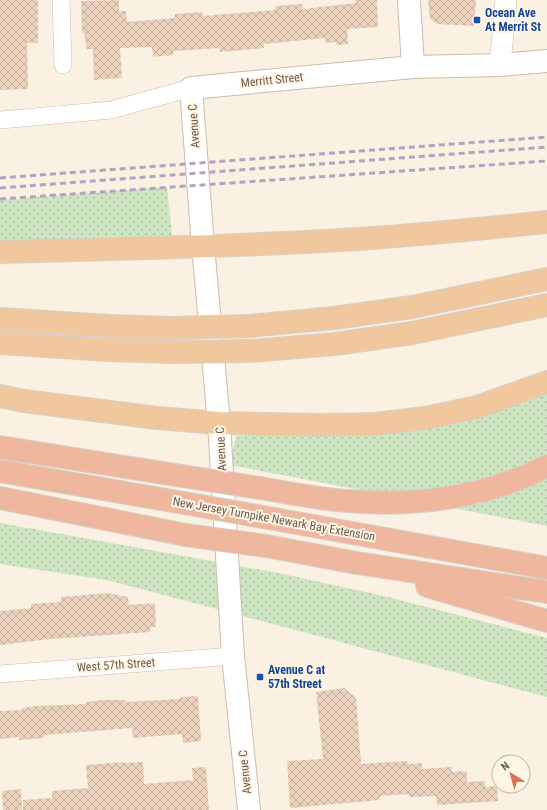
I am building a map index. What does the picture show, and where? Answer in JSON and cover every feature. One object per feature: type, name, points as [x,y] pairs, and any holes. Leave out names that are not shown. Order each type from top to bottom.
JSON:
[{"type":"highway","points":[[0,252],[342,240],[547,222]]},
{"type":"highway","points":[[0,319],[109,326],[172,328],[248,326],[334,318],[412,307],[547,279]]},
{"type":"highway","points":[[0,343],[108,350],[172,352],[250,351],[334,344],[412,333],[547,305]]},
{"type":"highway","points":[[0,396],[24,401],[157,418],[219,423],[323,425],[375,424],[426,418],[477,408],[547,382]]},
{"type":"highway","points":[[0,401],[24,401]]},
{"type":"highway","points":[[0,448],[348,501],[400,503],[455,496],[483,490],[534,473],[547,466]]},
{"type":"highway","name":"New Jersey Turnpike Newark Bay Extension","points":[[0,471],[547,568]]},
{"type":"highway","points":[[0,498],[186,534],[266,546],[357,563],[547,592]]},
{"type":"highway","points":[[357,563],[367,571],[448,591],[547,621]]},
{"type":"main road","points":[[409,0],[414,67]]},
{"type":"main road","name":"Merritt Street","points":[[191,88],[414,67],[500,65],[547,61]]},
{"type":"main road","name":"Avenue C","points":[[191,88],[203,246],[219,423],[233,656],[249,810]]},
{"type":"street","points":[[61,0],[63,65]]},
{"type":"street","points":[[500,65],[506,0]]},
{"type":"street","name":"Merritt Street","points":[[0,120],[111,110],[191,88]]},
{"type":"street","name":"West 57th Street","points":[[0,674],[233,656]]},
{"type":"green space","points":[[167,187],[172,236],[0,244],[0,200]]},
{"type":"green space","points":[[547,394],[547,526],[230,465],[236,436],[472,417]]},
{"type":"green space","points":[[0,523],[279,573],[388,597],[547,638],[547,697],[107,580],[0,564]]},
{"type":"building","points":[[0,0],[38,0],[38,43],[27,43],[28,89],[0,90]]},
{"type":"building","points":[[119,0],[119,11],[126,11],[127,22],[175,18],[175,14],[202,12],[203,16],[275,10],[275,6],[302,4],[303,9],[356,3],[356,0],[377,0],[378,27],[347,29],[348,44],[336,45],[336,42],[326,43],[325,38],[264,44],[264,48],[220,52],[219,48],[173,51],[173,55],[153,57],[152,47],[120,48],[122,78],[94,80],[93,49],[87,49],[84,33],[82,33],[81,1]]},
{"type":"building","points":[[428,0],[476,0],[474,26],[438,24],[430,19]]},
{"type":"building","points":[[108,593],[128,597],[129,605],[155,603],[156,627],[150,627],[150,632],[51,639],[0,645],[0,611],[31,608],[31,604],[61,602],[61,597]]},
{"type":"building","points":[[344,688],[356,698],[361,764],[407,761],[408,764],[422,763],[422,769],[452,767],[452,772],[467,771],[467,782],[485,781],[485,787],[491,786],[491,794],[498,794],[498,801],[437,805],[436,796],[410,797],[409,794],[380,796],[380,800],[290,808],[287,761],[323,759],[316,692]]},
{"type":"building","points":[[198,696],[201,741],[183,743],[182,734],[133,738],[132,728],[44,735],[44,738],[19,740],[19,737],[0,739],[0,711],[22,710],[22,708],[36,706],[86,704],[86,702],[103,700],[125,700],[125,702],[180,699],[180,697]]},
{"type":"building","points":[[143,762],[144,784],[193,780],[192,768],[206,767],[209,810],[23,810],[23,800],[52,798],[52,791],[88,788],[86,765]]},
{"type":"building","points":[[21,789],[22,810],[3,810],[2,791]]},
{"type":"railway","points":[[0,178],[547,137]]},
{"type":"railway","points":[[0,188],[547,147]]},
{"type":"railway","points":[[0,199],[547,161]]},
{"type":"place","name":"Ocean Ave At Merrit St","points":[[477,20]]},
{"type":"place","name":"Avenue C at 57th Street","points":[[260,677]]}]
